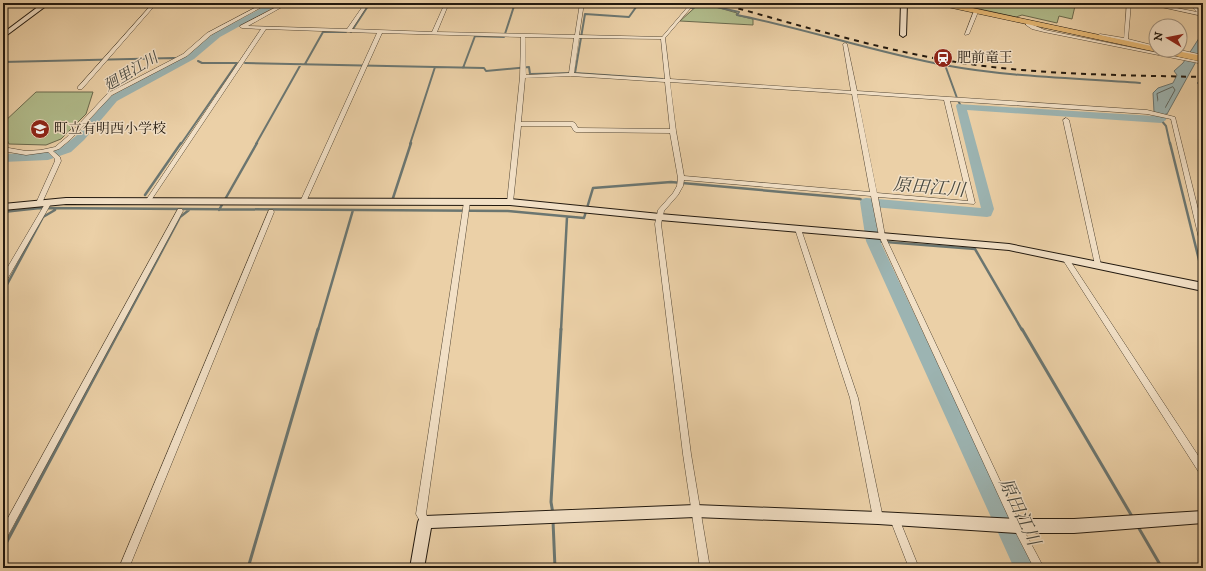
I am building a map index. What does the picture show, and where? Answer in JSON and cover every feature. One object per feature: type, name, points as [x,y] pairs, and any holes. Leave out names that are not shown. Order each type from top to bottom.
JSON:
[{"type":"highway","points":[[938,3],[1028,24],[1148,48]]},
{"type":"highway","points":[[1188,55],[1203,58]]},
{"type":"street","points":[[3,36],[47,3]]},
{"type":"street","points":[[80,88],[155,3]]},
{"type":"street","points":[[3,150],[26,153],[50,151],[69,138],[110,94],[176,60],[192,50],[209,34],[267,3]]},
{"type":"street","points":[[287,3],[242,27],[505,34],[523,36],[663,38]]},
{"type":"street","points":[[351,30],[367,3]]},
{"type":"street","points":[[434,33],[446,3]]},
{"type":"street","points":[[571,73],[580,36],[582,3]]},
{"type":"street","points":[[693,3],[663,38],[673,131],[681,181],[676,194],[662,210],[658,224],[695,511],[706,568]]},
{"type":"street","points":[[903,35],[904,3]]},
{"type":"street","points":[[1126,40],[1129,3]]},
{"type":"street","points":[[1145,3],[1193,13],[1202,12]]},
{"type":"street","points":[[1190,3],[1202,12]]},
{"type":"street","points":[[967,34],[976,12]]},
{"type":"street","points":[[1028,24],[1032,22],[1148,45]]},
{"type":"street","points":[[1028,24],[1034,28],[1044,31],[1203,63]]},
{"type":"street","points":[[148,201],[264,28]]},
{"type":"street","points":[[302,202],[380,31]]},
{"type":"street","points":[[510,202],[520,124],[524,67],[523,36]]},
{"type":"street","points":[[845,44],[876,210],[884,240],[1015,526],[1039,568]]},
{"type":"street","points":[[1188,54],[1203,58]]},
{"type":"street","points":[[523,77],[571,73],[855,92],[947,100],[1147,112],[1169,117],[1173,118],[1203,243]]},
{"type":"street","points":[[681,181],[873,194],[972,203],[947,100]]},
{"type":"street","points":[[1066,120],[1098,265]]},
{"type":"street","points":[[520,124],[573,124],[576,130],[673,131]]},
{"type":"street","points":[[3,281],[44,206],[58,161],[58,158],[50,151]]},
{"type":"street","points":[[3,207],[44,206],[66,201],[224,201],[302,202],[466,209],[510,202],[660,217],[862,234],[884,240],[1009,247],[1203,287]]},
{"type":"street","points":[[417,568],[425,522],[421,514],[466,209]]},
{"type":"street","points":[[3,536],[180,211]]},
{"type":"street","points":[[124,568],[270,212]]},
{"type":"street","points":[[798,229],[854,398],[878,518]]},
{"type":"street","points":[[1065,258],[1203,471]]},
{"type":"street","points":[[425,522],[695,511],[878,518],[1015,526],[1074,526],[1203,517]]},
{"type":"street","points":[[895,519],[914,568]]},
{"type":"green space","points":[[700,3],[717,5],[716,7],[737,13],[736,15],[753,19],[753,25],[680,21]]},
{"type":"green space","points":[[952,3],[1066,3],[1075,6],[1072,19],[1059,16],[1057,23],[1022,15],[1016,17]]},
{"type":"green space","name":"町立有明西小学校","points":[[36,92],[93,92],[86,114],[61,139],[46,145],[9,144],[5,136],[3,136],[3,123]]},
{"type":"water","points":[[1203,32],[1203,49],[1167,114],[1154,112],[1153,93],[1158,88],[1173,83],[1177,75],[1174,71],[1186,58],[1188,58],[1188,55]]},
{"type":"waterway","name":"廻里江川","points":[[3,158],[48,156],[67,149],[80,138],[113,99],[191,57],[217,35],[278,3]]},
{"type":"waterway","points":[[351,32],[370,3]]},
{"type":"waterway","points":[[463,68],[475,36],[504,37],[515,3]]},
{"type":"waterway","points":[[575,73],[585,14],[629,17],[639,3]]},
{"type":"waterway","points":[[664,3],[693,8],[698,3]]},
{"type":"waterway","points":[[712,3],[719,5],[717,7],[739,12],[737,15],[892,54],[945,65]]},
{"type":"waterway","points":[[305,64],[323,32],[346,32]]},
{"type":"waterway","points":[[3,62],[174,58],[183,61]]},
{"type":"waterway","points":[[181,144],[237,63],[202,63],[198,61]]},
{"type":"waterway","points":[[245,63],[301,64]]},
{"type":"waterway","points":[[256,144],[301,64]]},
{"type":"waterway","points":[[301,64],[463,68]]},
{"type":"waterway","points":[[945,65],[1017,75],[1140,83]]},
{"type":"waterway","points":[[945,65],[957,98]]},
{"type":"waterway","points":[[410,144],[435,67]]},
{"type":"waterway","points":[[463,68],[484,68],[486,71],[529,67],[530,74],[575,73]]},
{"type":"waterway","points":[[575,73],[662,79]]},
{"type":"waterway","points":[[1198,83],[1203,83]]},
{"type":"waterway","points":[[957,99],[961,106]]},
{"type":"waterway","name":"原田江川","points":[[1024,568],[873,241],[866,202],[987,213],[988,209],[961,106],[1161,120],[1160,105],[1164,100]]},
{"type":"waterway","points":[[1161,120],[1166,126],[1170,144]]},
{"type":"waterway","points":[[145,195],[181,143]]},
{"type":"waterway","points":[[219,209],[257,143]]},
{"type":"waterway","points":[[393,198],[411,143]]},
{"type":"waterway","points":[[1170,143],[1203,276]]},
{"type":"waterway","points":[[353,210],[508,211],[584,218],[593,188],[671,182],[860,199],[866,202]]},
{"type":"waterway","points":[[3,212],[40,208],[219,209]]},
{"type":"waterway","points":[[219,209],[353,210]]},
{"type":"waterway","points":[[3,292],[43,217],[55,210]]},
{"type":"waterway","points":[[120,330],[180,217],[189,210]]},
{"type":"waterway","points":[[318,330],[353,210]]},
{"type":"waterway","points":[[561,330],[567,217]]},
{"type":"waterway","points":[[873,241],[975,249],[1022,330]]},
{"type":"waterway","points":[[3,549],[120,329]]},
{"type":"waterway","points":[[248,568],[318,329]]},
{"type":"waterway","points":[[553,514],[551,502],[561,329]]},
{"type":"waterway","points":[[1022,329],[1133,518]]},
{"type":"waterway","points":[[553,521],[555,568]]},
{"type":"waterway","points":[[1137,525],[1162,568]]},
{"type":"railway","points":[[719,3],[887,48],[976,65],[1008,69],[1073,73],[1203,77]]},
{"type":"place","name":"肥前竜王","points":[[943,58]]},
{"type":"place","name":"町立有明西小学校","points":[[40,129]]}]
